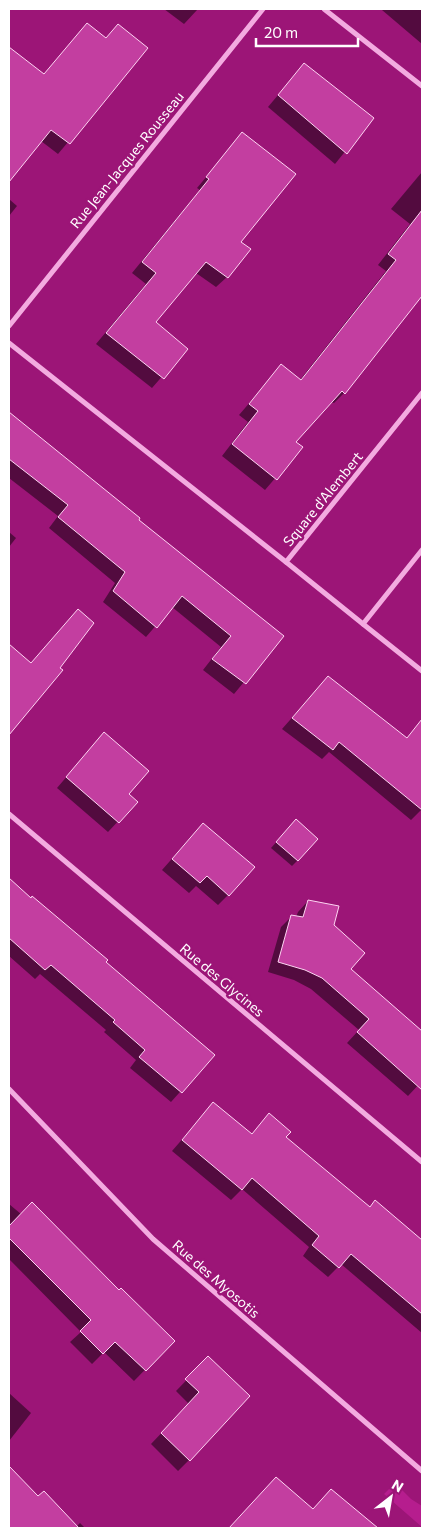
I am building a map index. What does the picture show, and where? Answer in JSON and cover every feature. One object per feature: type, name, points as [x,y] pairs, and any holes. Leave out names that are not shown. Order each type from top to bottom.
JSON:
[{"type":"street","name":"Rue Jean-Jacques Rousseau","points":[[9,326],[263,9]]},
{"type":"street","points":[[324,9],[422,86]]},
{"type":"street","points":[[9,343],[286,562]]},
{"type":"street","name":"Square d'Alembert","points":[[363,624],[286,562],[422,393]]},
{"type":"street","points":[[422,550],[363,624],[422,671]]},
{"type":"street","name":"Rue des Glycines","points":[[9,814],[422,1162]]},
{"type":"street","name":"Rue des Myosotis","points":[[9,1089],[152,1239],[422,1472]]},
{"type":"shaded area","points":[[395,1483],[411,1499],[422,1506],[422,1527],[384,1494]]},
{"type":"building","points":[[87,23],[106,38],[118,24],[148,48],[70,144],[51,130],[9,182],[9,47],[44,74]]},
{"type":"building","points":[[304,63],[374,118],[347,154],[278,95]]},
{"type":"building","points":[[242,132],[296,174],[241,242],[251,249],[228,278],[206,262],[156,322],[188,349],[164,379],[106,333],[156,273],[142,262],[209,179],[206,177]]},
{"type":"building","points":[[422,210],[422,296],[345,394],[342,391],[296,442],[303,447],[277,480],[232,444],[258,411],[249,404],[281,364],[301,380],[396,260],[388,254]]},
{"type":"building","points":[[9,412],[140,518],[139,520],[284,636],[246,684],[212,659],[231,636],[182,596],[157,628],[113,591],[125,572],[58,517],[68,505],[9,459]]},
{"type":"building","points":[[78,609],[94,623],[60,668],[63,670],[9,735],[9,644],[31,663]]},
{"type":"building","points":[[328,676],[407,738],[422,719],[422,810],[339,742],[333,750],[292,718]]},
{"type":"building","points":[[104,732],[149,771],[129,794],[138,802],[119,823],[66,777]]},
{"type":"building","points":[[296,819],[318,839],[298,861],[276,842]]},
{"type":"building","points":[[203,823],[255,867],[229,896],[207,876],[200,883],[172,859]]},
{"type":"building","points":[[9,878],[108,960],[106,962],[215,1055],[182,1093],[139,1057],[145,1050],[113,1022],[115,1020],[51,965],[45,970],[9,938]]},
{"type":"building","points":[[308,900],[339,906],[334,925],[365,953],[351,969],[422,1031],[422,1090],[357,1032],[369,1019],[322,978],[305,970],[278,962],[291,915],[303,917]]},
{"type":"building","points":[[213,1102],[252,1134],[269,1113],[291,1132],[286,1137],[370,1207],[375,1200],[422,1240],[422,1314],[351,1254],[339,1268],[312,1245],[319,1236],[252,1178],[242,1190],[182,1140]]},
{"type":"building","points":[[32,1202],[119,1290],[121,1288],[175,1341],[146,1371],[115,1342],[103,1354],[80,1331],[91,1320],[9,1238],[9,1226]]},
{"type":"building","points":[[208,1356],[250,1396],[190,1461],[161,1433],[199,1392],[185,1379]]},
{"type":"building","points":[[9,1466],[38,1496],[44,1491],[79,1528],[9,1528]]},
{"type":"building","points":[[276,1477],[313,1509],[331,1489],[378,1528],[229,1528]]}]
